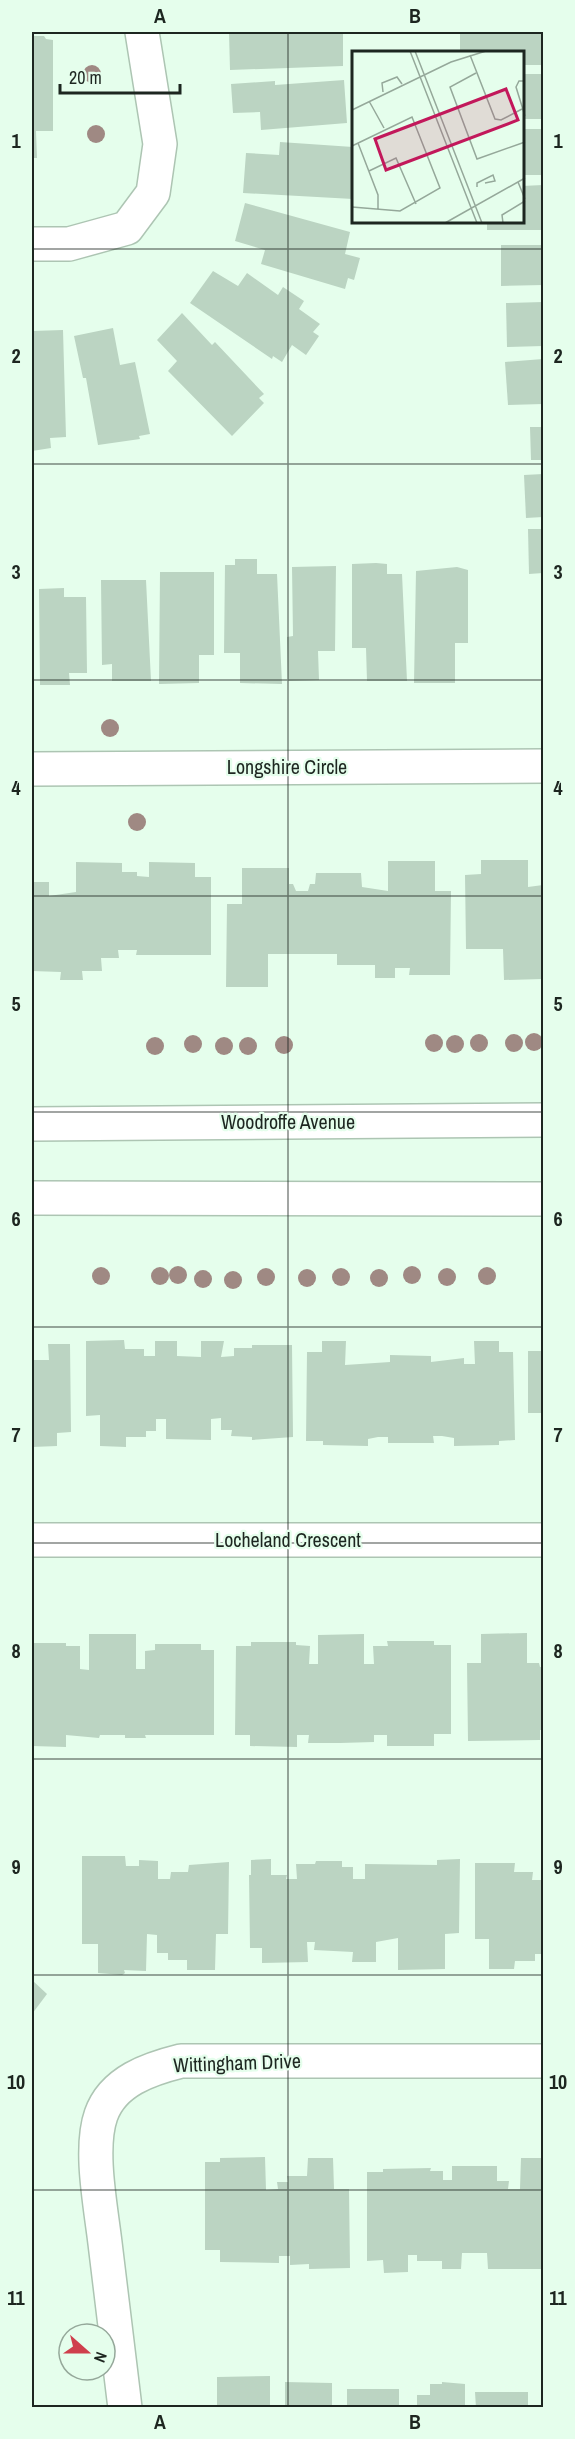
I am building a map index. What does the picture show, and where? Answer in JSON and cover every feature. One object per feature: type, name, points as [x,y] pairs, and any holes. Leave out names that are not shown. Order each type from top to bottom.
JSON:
[{"type":"street","points":[[32,244],[69,244],[128,228],[153,194],[160,144],[142,32]]},
{"type":"street","name":"Longshire Circle","points":[[32,769],[543,766]]},
{"type":"street","name":"Woodroffe Avenue","points":[[32,1124],[543,1120]]},
{"type":"street","points":[[32,1198],[543,1199]]},
{"type":"street","name":"Locheland Crescent","points":[[32,1540],[543,1540]]},
{"type":"street","name":"Wittingham Drive","points":[[125,2408],[96,2170],[101,2115],[113,2095],[129,2080],[151,2068],[181,2061],[543,2061]]},
{"type":"building","points":[[229,32],[343,32],[343,66],[230,70]]},
{"type":"building","points":[[460,32],[543,32],[543,65],[524,65],[524,51],[460,51]]},
{"type":"building","points":[[34,36],[44,36],[46,39],[53,40],[53,131],[36,131],[37,158],[32,158]]},
{"type":"building","points":[[524,74],[543,74],[543,119],[524,119]]},
{"type":"building","points":[[344,80],[347,123],[261,130],[260,112],[233,113],[231,84],[275,81],[275,85]]},
{"type":"building","points":[[524,129],[543,129],[543,175],[524,175]]},
{"type":"building","points":[[280,142],[352,147],[352,199],[243,193],[246,153],[279,155]]},
{"type":"building","points":[[543,185],[543,230],[487,230],[487,224],[524,224],[524,186]]},
{"type":"building","points":[[245,203],[350,232],[345,254],[360,258],[354,280],[348,278],[345,289],[261,264],[265,250],[235,241]]},
{"type":"building","points":[[501,245],[543,245],[543,285],[501,286]]},
{"type":"building","points":[[213,271],[238,286],[247,273],[278,295],[283,287],[304,301],[299,309],[320,324],[313,332],[319,336],[306,355],[292,345],[282,362],[273,356],[272,359],[190,303]]},
{"type":"building","points":[[543,302],[543,346],[507,347],[506,303]]},
{"type":"building","points":[[182,313],[212,345],[215,342],[264,394],[259,398],[264,403],[232,436],[168,371],[177,361],[157,340]]},
{"type":"building","points":[[113,328],[120,365],[135,362],[150,434],[139,436],[140,439],[98,445],[86,378],[83,378],[74,336]]},
{"type":"building","points":[[63,330],[66,437],[50,438],[51,448],[32,451],[32,331]]},
{"type":"building","points":[[543,359],[543,404],[508,405],[505,362]]},
{"type":"building","points":[[530,427],[543,427],[543,460],[531,460]]},
{"type":"building","points":[[543,474],[543,517],[526,518],[524,475]]},
{"type":"building","points":[[528,529],[543,529],[543,573],[529,574]]},
{"type":"building","points":[[235,559],[257,559],[257,574],[277,574],[282,684],[240,683],[240,653],[224,653],[225,565],[235,565]]},
{"type":"building","points":[[352,564],[387,564],[387,574],[402,574],[407,681],[367,681],[366,648],[352,648]]},
{"type":"building","points":[[336,566],[335,651],[318,651],[319,680],[288,681],[287,637],[293,636],[292,567]]},
{"type":"building","points":[[457,567],[468,570],[468,643],[455,643],[455,683],[414,683],[416,571]]},
{"type":"building","points":[[160,572],[214,572],[214,655],[199,655],[199,683],[159,684]]},
{"type":"building","points":[[101,580],[146,580],[151,681],[112,681],[112,664],[102,665]]},
{"type":"building","points":[[64,588],[64,597],[86,597],[87,673],[69,673],[70,685],[40,685],[39,589]]},
{"type":"building","points":[[481,860],[528,860],[528,887],[543,885],[542,979],[504,980],[503,949],[466,949],[465,875],[481,874]]},
{"type":"building","points":[[388,861],[435,861],[435,891],[451,891],[450,975],[409,975],[410,968],[395,968],[395,978],[375,978],[375,965],[337,965],[337,954],[268,954],[268,987],[226,987],[227,904],[242,904],[242,868],[289,868],[289,884],[293,884],[296,891],[308,891],[310,884],[315,884],[316,873],[361,873],[362,887],[388,891]]},
{"type":"building","points":[[76,862],[122,863],[122,872],[137,872],[137,876],[149,877],[149,862],[195,863],[195,877],[211,877],[211,955],[136,955],[137,950],[118,950],[119,958],[101,958],[102,971],[82,971],[83,980],[60,980],[61,972],[32,971],[32,882],[49,882],[49,896],[76,892]]},
{"type":"building","points":[[124,1340],[125,1349],[144,1349],[144,1356],[155,1356],[155,1341],[177,1341],[177,1356],[201,1357],[201,1341],[224,1341],[221,1357],[234,1356],[234,1348],[252,1348],[252,1345],[292,1345],[293,1437],[252,1440],[252,1437],[231,1436],[232,1430],[221,1430],[221,1418],[211,1419],[211,1440],[166,1439],[166,1419],[156,1419],[156,1431],[146,1431],[146,1437],[126,1437],[126,1447],[100,1446],[100,1415],[86,1416],[86,1341]]},
{"type":"building","points":[[322,1341],[346,1341],[345,1365],[390,1362],[390,1355],[431,1356],[431,1362],[464,1358],[464,1364],[475,1364],[474,1341],[499,1341],[499,1352],[513,1352],[515,1440],[499,1441],[499,1445],[454,1446],[454,1438],[442,1436],[433,1436],[434,1443],[388,1443],[388,1437],[378,1437],[368,1439],[368,1446],[323,1445],[323,1441],[306,1441],[307,1352],[322,1352]]},
{"type":"building","points":[[48,1344],[70,1344],[71,1432],[57,1433],[57,1446],[32,1447],[32,1360],[49,1360]]},
{"type":"building","points":[[528,1351],[543,1351],[543,1413],[528,1413]]},
{"type":"building","points":[[527,1633],[527,1663],[539,1663],[540,1667],[543,1667],[543,1730],[540,1730],[540,1740],[468,1741],[467,1663],[481,1663],[481,1634]]},
{"type":"building","points":[[89,1634],[136,1634],[136,1669],[145,1669],[145,1651],[155,1650],[155,1644],[201,1644],[201,1650],[214,1650],[214,1735],[145,1735],[146,1738],[125,1738],[125,1735],[100,1735],[99,1738],[66,1735],[66,1747],[32,1746],[32,1643],[66,1643],[66,1646],[80,1646],[80,1669],[89,1670]]},
{"type":"building","points":[[364,1634],[364,1664],[374,1664],[373,1646],[388,1646],[387,1641],[434,1641],[434,1645],[451,1645],[451,1734],[434,1734],[434,1746],[387,1746],[387,1735],[374,1735],[374,1742],[308,1743],[309,1735],[297,1735],[297,1747],[250,1746],[250,1735],[235,1735],[236,1646],[251,1646],[251,1642],[296,1642],[296,1645],[310,1646],[309,1664],[318,1664],[318,1635]]},
{"type":"building","points":[[82,1856],[125,1856],[126,1866],[139,1866],[139,1860],[158,1861],[158,1879],[170,1879],[171,1872],[188,1872],[189,1865],[229,1862],[228,1934],[216,1934],[215,1970],[187,1970],[187,1960],[168,1960],[168,1953],[157,1953],[157,1935],[147,1934],[146,1971],[124,1970],[125,1973],[122,1975],[98,1973],[98,1944],[82,1944]]},
{"type":"building","points":[[271,1859],[271,1875],[287,1875],[286,1879],[297,1879],[296,1864],[342,1861],[342,1867],[353,1867],[353,1879],[365,1879],[365,1864],[437,1865],[437,1860],[460,1859],[459,1933],[445,1934],[445,1969],[398,1970],[398,1938],[376,1942],[376,1962],[352,1962],[353,1952],[314,1950],[315,1942],[307,1942],[308,1962],[262,1963],[262,1948],[250,1948],[249,1875],[251,1875],[251,1860]]},
{"type":"building","points":[[475,1863],[515,1863],[514,1872],[533,1872],[532,1880],[543,1880],[543,1954],[535,1954],[535,1961],[515,1961],[514,1969],[489,1969],[489,1939],[475,1939]]},
{"type":"building","points":[[32,1980],[47,1994],[32,2014]]},
{"type":"building","points":[[265,2157],[266,2190],[278,2189],[277,2182],[288,2182],[287,2176],[307,2176],[308,2158],[333,2158],[334,2189],[349,2189],[350,2268],[309,2269],[309,2264],[290,2265],[290,2256],[279,2256],[279,2263],[220,2262],[220,2250],[205,2250],[205,2162],[220,2162],[220,2158]]},
{"type":"building","points":[[521,2158],[543,2158],[543,2269],[488,2269],[487,2253],[462,2253],[461,2269],[442,2269],[442,2261],[417,2261],[417,2255],[408,2255],[408,2272],[384,2273],[383,2260],[367,2261],[367,2172],[383,2172],[383,2169],[431,2168],[430,2171],[443,2171],[443,2180],[452,2180],[452,2166],[497,2166],[497,2181],[509,2181],[508,2189],[520,2189]]},
{"type":"building","points":[[270,2376],[270,2408],[217,2408],[217,2377]]},
{"type":"building","points":[[285,2382],[332,2383],[332,2408],[285,2408]]},
{"type":"building","points":[[442,2382],[465,2384],[465,2408],[417,2408],[417,2395],[430,2395],[430,2384],[442,2384]]},
{"type":"building","points":[[347,2389],[399,2389],[399,2408],[347,2408]]},
{"type":"building","points":[[475,2392],[528,2392],[528,2408],[476,2408]]}]
